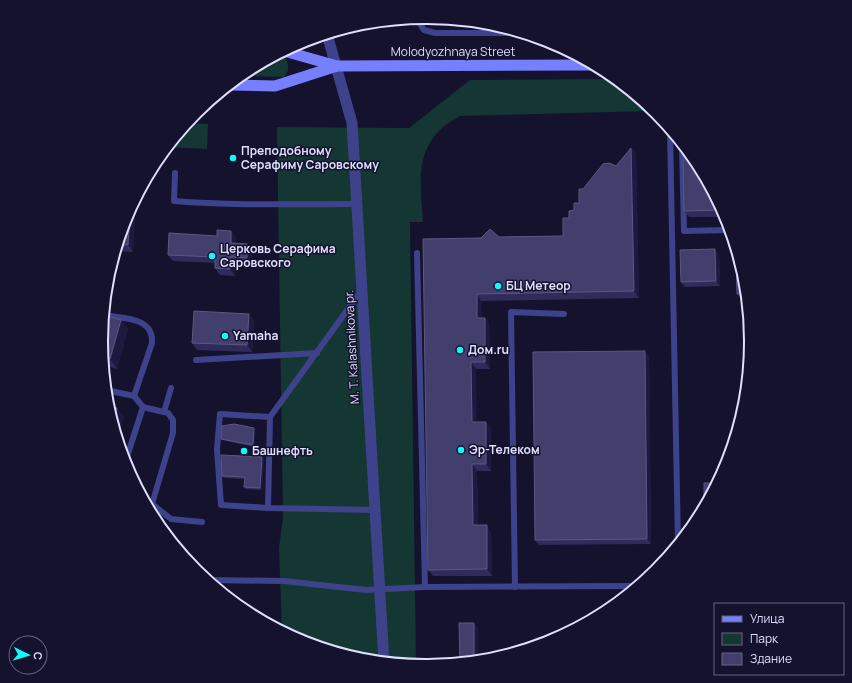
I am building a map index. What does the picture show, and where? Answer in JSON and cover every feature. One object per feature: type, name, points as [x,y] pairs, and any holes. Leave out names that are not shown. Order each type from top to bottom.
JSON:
[{"type":"main road","name":"Molodyozhnaya Street","points":[[293,54],[338,66],[581,65]]},
{"type":"main road","name":"Molodyozhnaya Street","points":[[240,85],[275,86],[338,66]]},
{"type":"street","name":"M. T. Kalashnikova pr.","points":[[329,40],[338,66],[352,124],[384,656]]},
{"type":"lane","points":[[420,24],[424,30],[435,33],[500,33]]},
{"type":"lane","points":[[670,138],[678,535]]},
{"type":"lane","points":[[682,154],[684,231],[723,230]]},
{"type":"lane","points":[[175,174],[174,201],[207,204],[278,206],[357,204]]},
{"type":"lane","points":[[417,253],[425,587]]},
{"type":"lane","points":[[268,508],[270,417],[362,290]]},
{"type":"lane","points":[[514,587],[511,312],[564,314]]},
{"type":"lane","points":[[109,316],[144,323],[150,328],[153,335],[152,343],[134,396]]},
{"type":"lane","points":[[196,360],[316,353]]},
{"type":"lane","points":[[164,412],[171,388]]},
{"type":"lane","points":[[113,391],[134,396],[143,407],[168,413],[173,420],[173,433],[152,501]]},
{"type":"lane","points":[[129,453],[143,407]]},
{"type":"lane","points":[[270,417],[220,414],[217,449],[221,505],[268,508],[375,510]]},
{"type":"lane","points":[[158,511],[171,519],[202,522]]},
{"type":"lane","points":[[217,580],[284,581],[380,590],[425,587],[628,586]]},
{"type":"green space","points":[[285,57],[288,67],[284,77],[253,76]]},
{"type":"green space","points":[[604,79],[644,111],[460,116],[442,128],[433,138],[427,149],[421,172],[423,222],[410,222],[416,659],[364,653],[304,635],[282,624],[279,548],[283,517],[277,127],[409,128],[470,80]]},
{"type":"green space","points":[[195,123],[208,124],[207,149],[175,147]]},
{"type":"building","points":[[631,148],[634,291],[477,294],[477,318],[485,318],[485,362],[471,362],[472,422],[486,422],[486,464],[472,464],[473,525],[487,525],[487,569],[428,570],[423,239],[481,238],[490,229],[499,237],[563,236],[563,218],[569,218],[569,211],[574,210],[574,203],[579,203],[579,189],[583,189],[603,164],[609,163],[616,166]]},
{"type":"building","points":[[683,155],[701,183],[715,210],[684,211]]},
{"type":"building","points":[[129,230],[128,245],[123,245]]},
{"type":"building","points":[[217,230],[231,231],[231,243],[247,244],[247,258],[231,257],[230,269],[215,268],[215,257],[168,255],[169,233],[217,236]]},
{"type":"building","points":[[715,249],[716,281],[681,282],[680,250]]},
{"type":"building","points":[[737,278],[740,294],[737,294]]},
{"type":"building","name":"Yamaha","points":[[194,311],[249,314],[247,345],[192,343]]},
{"type":"building","points":[[109,317],[121,320],[110,359],[108,342]]},
{"type":"building","points":[[645,351],[647,539],[535,540],[533,352]]},
{"type":"building","points":[[234,424],[254,428],[253,445],[221,439],[222,426]]},
{"type":"building","points":[[221,455],[262,457],[260,488],[244,487],[245,477],[222,476]]},
{"type":"building","points":[[704,483],[710,483],[704,495]]},
{"type":"building","points":[[459,623],[474,623],[474,655],[460,657]]},
{"type":"place","name":"Преподобному Серафиму Саровскому","points":[[233,158]]},
{"type":"place","name":"Церковь Серафима Саровского","points":[[212,256]]},
{"type":"place","name":"БЦ Метеор","points":[[498,286]]},
{"type":"place","name":"Yamaha","points":[[225,336]]},
{"type":"place","name":"Дом.ru","points":[[460,350]]},
{"type":"place","name":"Эр-Телеком","points":[[461,450]]},
{"type":"place","name":"Башнефть","points":[[244,451]]}]
